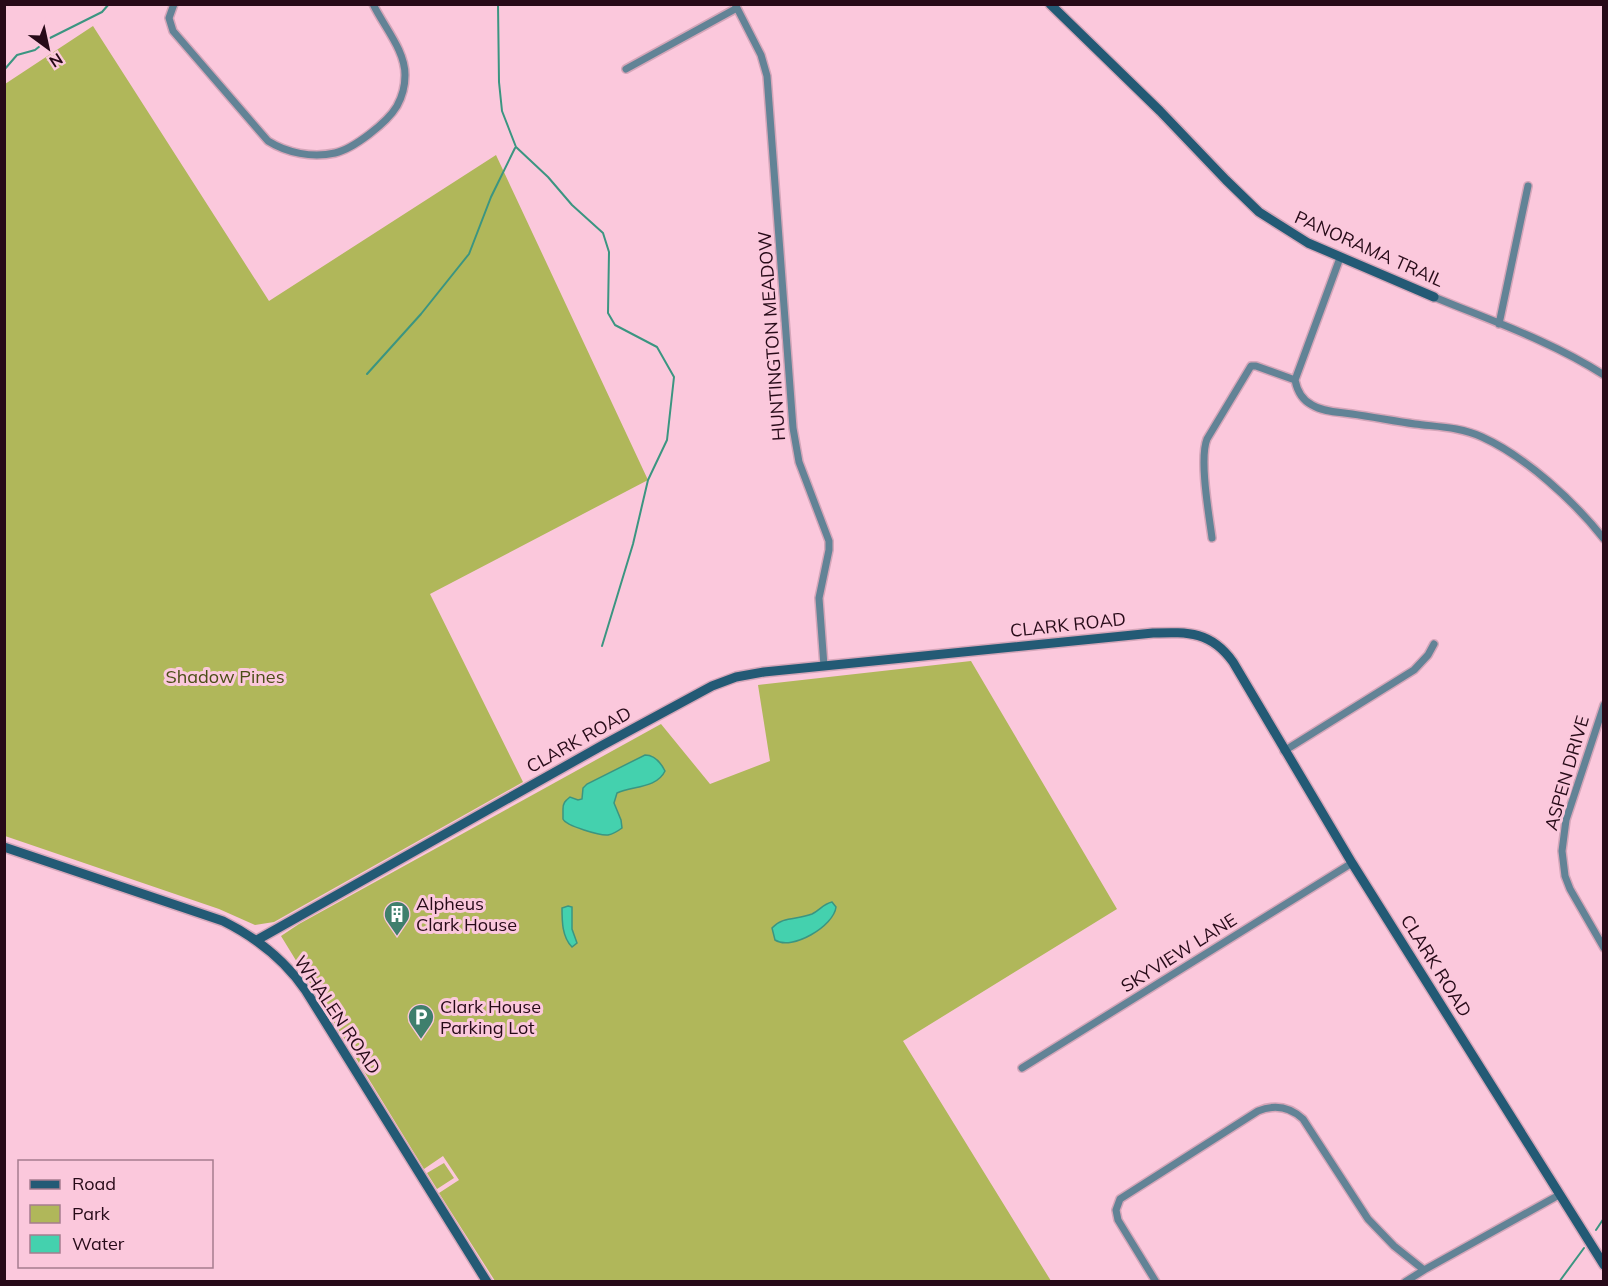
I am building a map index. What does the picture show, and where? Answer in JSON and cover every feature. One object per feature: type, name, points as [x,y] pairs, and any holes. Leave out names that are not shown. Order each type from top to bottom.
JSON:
[{"type":"street","points":[[174,4],[170,18],[173,31],[268,141],[296,153],[328,154],[349,148],[388,117],[397,106],[403,91],[405,73],[402,57],[373,4]]},
{"type":"street","name":"PANORAMA TRAIL","points":[[1050,4],[1259,212],[1308,243],[1561,350],[1604,375]]},
{"type":"street","points":[[626,69],[736,6]]},
{"type":"street","name":"HUNTINGTON MEADOW","points":[[736,6],[761,55],[767,76],[793,428],[799,462],[829,541],[819,598],[824,666]]},
{"type":"street","points":[[1499,324],[1528,186]]},
{"type":"street","points":[[1340,258],[1295,380],[1301,396],[1320,408],[1418,424],[1446,426],[1481,436],[1500,446],[1554,487],[1604,539]]},
{"type":"street","points":[[1212,538],[1204,451],[1207,439],[1251,366],[1295,380]]},
{"type":"street","name":"CLARK ROAD","points":[[257,940],[603,745],[712,686],[748,674],[1153,633],[1197,634],[1208,638],[1225,651],[1352,863],[1604,1265]]},
{"type":"street","points":[[1284,751],[1414,670],[1428,655],[1434,644]]},
{"type":"street","name":"ASPEN DRIVE","points":[[1604,705],[1566,820],[1562,851],[1565,876],[1570,889],[1604,948]]},
{"type":"street","name":"WHALEN ROAD","points":[[4,847],[224,921],[257,940],[280,959],[302,985],[488,1281]]},
{"type":"street","name":"SKYVIEW LANE","points":[[1022,1068],[1352,863]]},
{"type":"street","points":[[1156,1281],[1118,1220],[1116,1210],[1118,1203],[1124,1195],[1258,1111],[1274,1107],[1290,1110],[1304,1119],[1368,1219],[1424,1270]]},
{"type":"street","points":[[1405,1281],[1559,1196]]},
{"type":"green space","name":"Shadow Pines","points":[[93,26],[269,301],[496,155],[648,480],[430,594],[523,782],[274,922],[255,925],[219,909],[5,836],[5,84]]},
{"type":"green space","points":[[971,661],[1117,909],[903,1041],[1051,1281],[495,1281],[439,1193],[459,1180],[443,1156],[424,1169],[281,936],[661,724],[710,784],[770,761],[758,685]]},
{"type":"green space","points":[[444,1163],[454,1178],[437,1189],[427,1173]]},
{"type":"water","points":[[645,755],[657,760],[665,771],[651,784],[617,793],[614,803],[622,828],[612,834],[604,835],[577,827],[563,819],[563,805],[570,797],[582,799],[583,788],[587,784]]},
{"type":"water","points":[[832,902],[836,907],[834,914],[828,922],[811,935],[791,942],[782,943],[775,940],[772,928],[776,924],[812,914]]},
{"type":"water","points":[[572,907],[572,929],[577,943],[572,947],[564,934],[562,908]]},
{"type":"waterway","points":[[4,70],[17,55],[35,50],[50,38],[102,12],[109,4]]},
{"type":"waterway","points":[[498,4],[499,82],[502,111],[516,147],[548,177],[572,205],[603,233],[609,252],[608,313],[615,325],[657,347],[674,377],[667,440],[648,480],[633,544],[602,646]]},
{"type":"waterway","points":[[367,374],[421,314],[469,254],[491,197],[515,148]]},
{"type":"waterway","points":[[1596,1230],[1604,1218]]},
{"type":"waterway","points":[[1559,1282],[1584,1248]]},
{"type":"place","name":"Alpheus Clark House","points":[[397,937]]},
{"type":"place","name":"Clark House Parking Lot","points":[[421,1040]]}]
